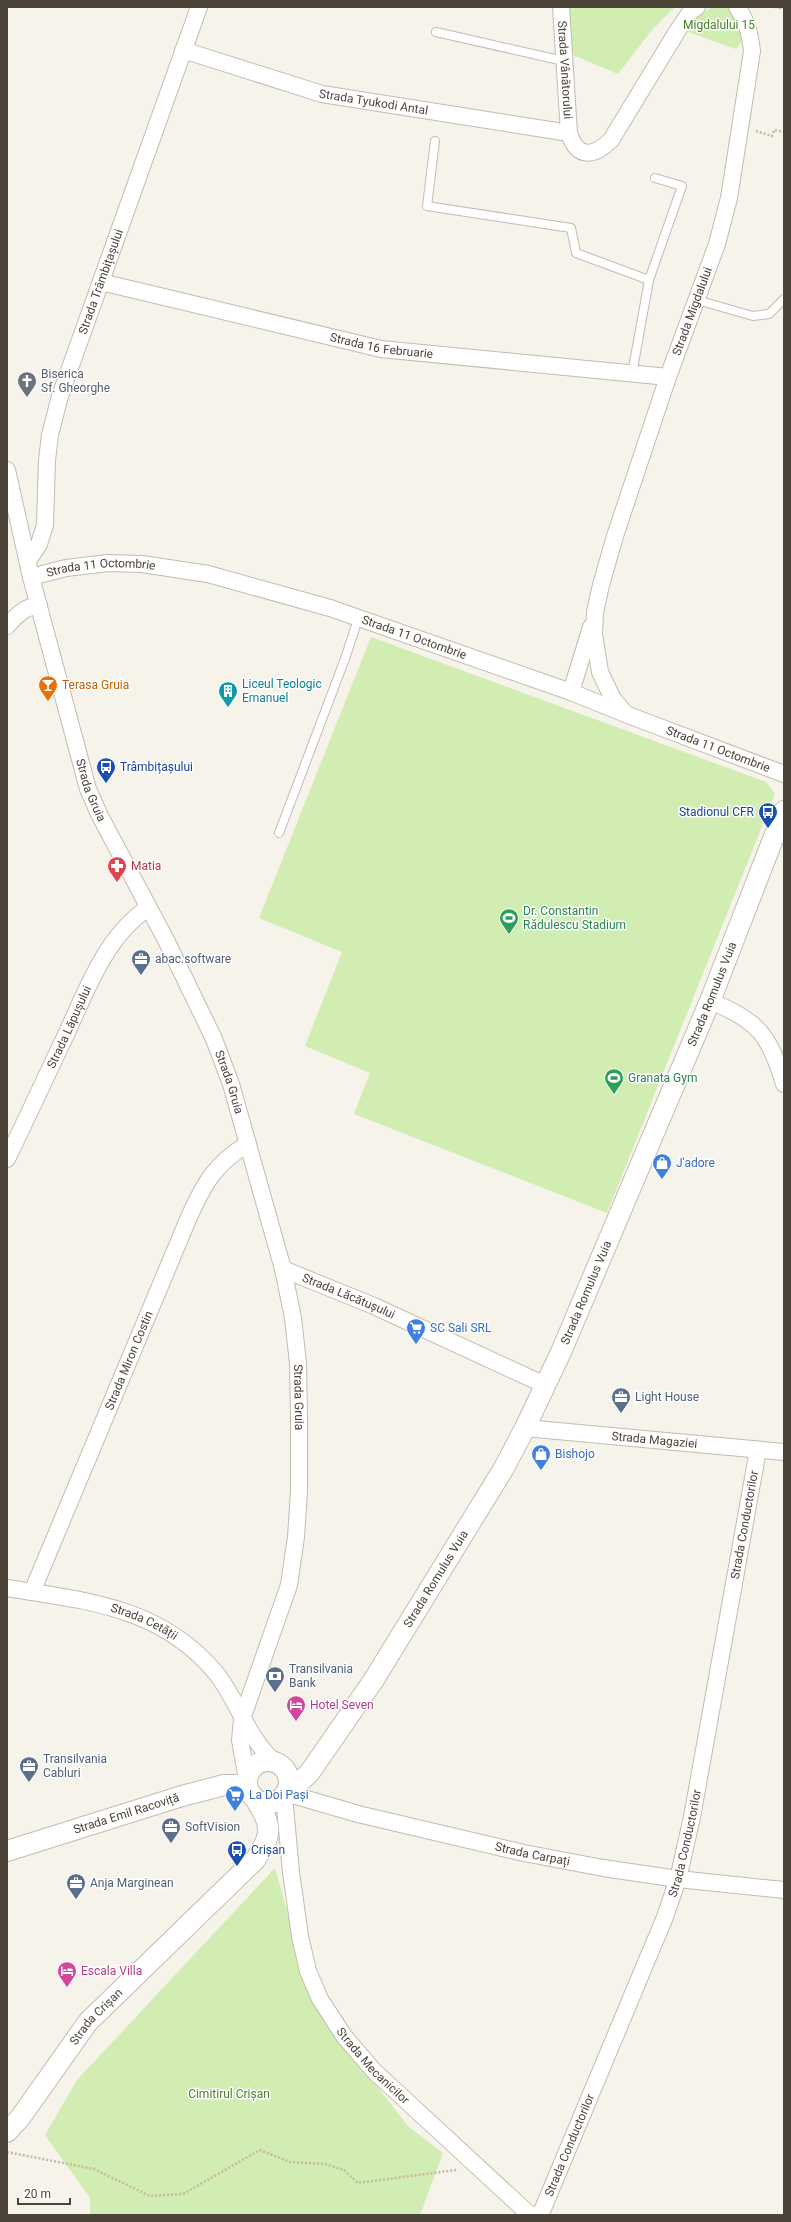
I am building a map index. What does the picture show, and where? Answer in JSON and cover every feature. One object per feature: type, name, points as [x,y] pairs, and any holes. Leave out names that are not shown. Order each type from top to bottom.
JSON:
[{"type":"street","name":"Strada Trâmbițașului","points":[[28,561],[39,544],[45,525],[47,460],[50,434],[58,404],[199,7]]},
{"type":"street","name":"Strada Vânătorului","points":[[561,7],[569,133]]},
{"type":"street","points":[[569,133],[572,143],[580,151],[590,153],[603,148],[611,140],[678,30],[691,11],[697,7]]},
{"type":"street","name":"Strada Migdalului","points":[[571,692],[595,612],[601,584],[615,536],[668,377],[698,300],[717,244],[729,198],[752,51],[751,37],[746,20],[737,7]]},
{"type":"street","name":"Strada Tyukodi Antal","points":[[183,50],[322,94],[569,133]]},
{"type":"street","name":"Strada 16 Februarie","points":[[101,282],[381,349],[668,377]]},
{"type":"street","name":"Strada Gruia","points":[[7,470],[31,578],[40,605],[88,789],[192,991],[214,1039],[231,1084],[248,1144],[283,1269],[293,1318],[298,1363],[299,1491],[296,1537],[289,1585],[242,1719]]},
{"type":"street","name":"Strada 11 Octombrie","points":[[31,578],[66,568],[108,563],[142,564],[208,574],[330,608],[571,692],[784,774]]},
{"type":"street","points":[[7,626],[17,615],[28,607],[40,605]]},
{"type":"street","name":"Strada Migdalului","points":[[595,612],[594,634],[600,672],[613,699],[628,715]]},
{"type":"street","name":"Strada Romulus Vuia","points":[[286,1792],[310,1772],[373,1682],[504,1468],[525,1428],[710,1002],[784,811]]},
{"type":"street","name":"Strada Lăpușului","points":[[7,1159],[101,961],[123,929],[138,914],[148,908]]},
{"type":"street","points":[[710,1002],[732,1010],[752,1023],[766,1037],[776,1056],[784,1084]]},
{"type":"street","name":"Strada Miron Costin","points":[[32,1592],[205,1182],[231,1154],[248,1144]]},
{"type":"street","name":"Strada Lăcătușului","points":[[283,1269],[374,1306],[545,1384]]},
{"type":"street","name":"Strada Magaziei","points":[[525,1428],[784,1452]]},
{"type":"street","name":"Strada Conductorilor","points":[[538,2215],[542,2211],[601,2071],[665,1917],[678,1879],[692,1817],[758,1450]]},
{"type":"street","name":"Strada Cetății","points":[[7,1588],[108,1605],[143,1618],[168,1632],[194,1651],[216,1673],[242,1719],[265,1754],[279,1765]]},
{"type":"street","points":[[242,1719],[240,1740],[250,1788],[272,1803],[286,1792],[288,1776],[279,1765],[260,1763],[252,1769],[250,1788]]},
{"type":"street","name":"Strada Romulus Vuia","points":[[279,1765],[295,1765],[330,1744]]},
{"type":"street","name":"Strada Emil Racoviță","points":[[7,1851],[224,1785],[250,1788]]},
{"type":"street","name":"Strada Mecanicilor","points":[[250,1788],[269,1821],[291,1872]]},
{"type":"street","name":"Strada Carpați","points":[[286,1792],[351,1812],[524,1853],[603,1868],[678,1879],[784,1890]]},
{"type":"street","name":"Strada Mecanicilor","points":[[286,1792],[291,1872],[300,1936],[308,1971],[320,1999],[344,2036],[374,2071],[478,2165],[530,2215]]},
{"type":"street","name":"Strada Crișan","points":[[7,2132],[20,2118],[88,2022],[255,1860],[263,1849],[268,1835],[269,1821]]},
{"type":"lane","points":[[436,32],[564,60]]},
{"type":"lane","points":[[435,140],[427,206],[571,228],[576,253],[649,280]]},
{"type":"lane","points":[[632,374],[649,280],[682,186],[655,178]]},
{"type":"lane","points":[[698,300],[753,316],[769,314],[784,299]]},
{"type":"lane","points":[[279,833],[346,656],[358,619]]},
{"type":"path","points":[[775,7],[784,9]]},
{"type":"path","points":[[741,126],[772,136],[774,130],[784,132]]},
{"type":"path","points":[[7,2152],[94,2169],[150,2196],[183,2194],[260,2150],[290,2162],[325,2164],[344,2170],[358,2183],[478,2165]]},
{"type":"green space","points":[[560,7],[675,7],[652,30],[618,74],[563,51]]},
{"type":"green space","name":"Migdalului 15","points":[[712,7],[730,8],[741,26],[743,39],[736,49],[688,32],[697,17]]},
{"type":"green space","name":"Dr. Constantin Rădulescu Stadium","points":[[371,637],[766,782],[775,794],[607,1213],[354,1114],[370,1073],[305,1046],[342,952],[259,918]]},
{"type":"green space","name":"Cimitirul Crișan","points":[[275,1868],[313,2004],[408,2126],[443,2153],[420,2215],[90,2215],[90,2198],[45,2135],[77,2080]]},
{"type":"place","name":"Biserica Sf. Gheorghe","points":[[27,398]]},
{"type":"place","name":"Terasa Gruia","points":[[48,702]]},
{"type":"place","name":"Liceul Teologic Emanuel","points":[[228,708]]},
{"type":"place","name":"Trâmbițașului","points":[[106,784]]},
{"type":"place","name":"Stadionul CFR","points":[[768,829]]},
{"type":"place","name":"Matia","points":[[117,883]]},
{"type":"place","name":"Dr. Constantin Rădulescu Stadium","points":[[509,935]]},
{"type":"place","name":"abac.software","points":[[141,976]]},
{"type":"place","name":"Granata Gym","points":[[614,1095]]},
{"type":"place","name":"J'adore","points":[[662,1180]]},
{"type":"place","name":"SC Sali SRL","points":[[416,1345]]},
{"type":"place","name":"Light House","points":[[621,1414]]},
{"type":"place","name":"Bishojo","points":[[541,1471]]},
{"type":"place","name":"Transilvania Bank","points":[[275,1693]]},
{"type":"place","name":"Hotel Seven","points":[[296,1722]]},
{"type":"place","name":"Transilvania Cabluri","points":[[29,1783]]},
{"type":"place","name":"La Doi Pași","points":[[235,1812]]},
{"type":"place","name":"SoftVision","points":[[171,1844]]},
{"type":"place","name":"Crișan","points":[[237,1867]]},
{"type":"place","name":"Anja Marginean","points":[[76,1900]]},
{"type":"place","name":"Escala Villa","points":[[67,1988]]}]
